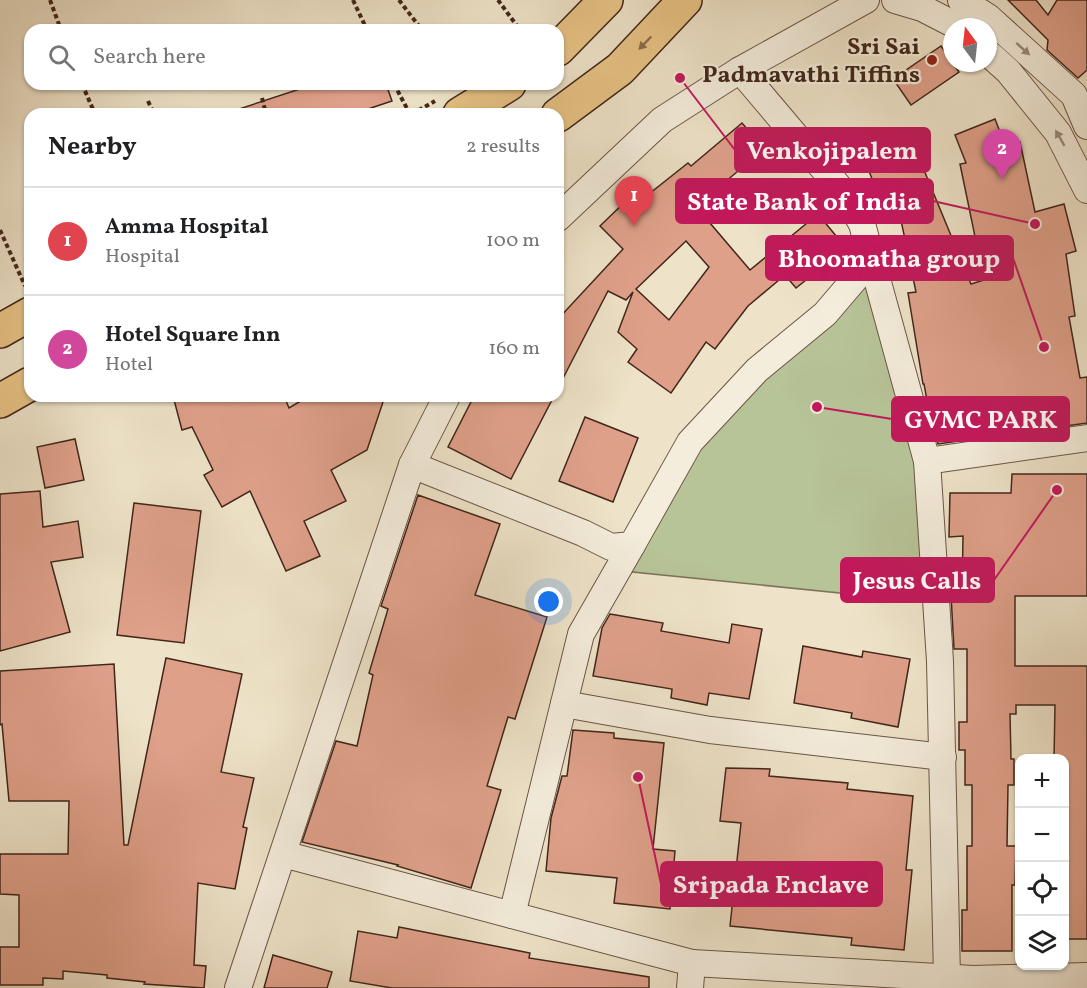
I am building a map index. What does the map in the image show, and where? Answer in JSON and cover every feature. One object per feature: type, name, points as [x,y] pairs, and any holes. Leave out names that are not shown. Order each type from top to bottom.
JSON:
[{"type":"main road","points":[[564,43],[606,0]]},
{"type":"main road","points":[[564,111],[620,69],[685,0]]},
{"type":"main road","points":[[470,108],[499,90]]},
{"type":"main road","points":[[0,330],[24,306]]},
{"type":"main road","points":[[0,400],[24,387]]},
{"type":"street","points":[[564,212],[662,120],[740,70],[866,0]]},
{"type":"street","points":[[895,0],[922,8],[943,19]]},
{"type":"street","points":[[961,0],[988,17],[1080,90],[1087,126]]},
{"type":"street","points":[[997,61],[1008,71],[1058,133],[1087,190]]},
{"type":"street","points":[[740,70],[844,193],[862,224],[927,461],[940,661],[947,978]]},
{"type":"street","points":[[512,915],[581,634],[690,442],[757,370],[825,314],[872,259]]},
{"type":"street","points":[[238,988],[412,465],[444,402]]},
{"type":"street","points":[[927,461],[1087,438]]},
{"type":"street","points":[[412,465],[583,533],[611,547],[632,545]]},
{"type":"street","points":[[564,704],[710,730],[943,757]]},
{"type":"street","points":[[283,854],[692,963],[947,978],[973,984],[1087,976]]},
{"type":"street","points":[[690,988],[692,963]]},
{"type":"path","points":[[50,0],[59,24]]},
{"type":"path","points":[[353,0],[364,24]]},
{"type":"path","points":[[399,0],[417,24]]},
{"type":"path","points":[[498,0],[516,24]]},
{"type":"path","points":[[85,90],[92,108]]},
{"type":"path","points":[[397,90],[407,108]]},
{"type":"path","points":[[262,98],[264,108]]},
{"type":"path","points":[[148,101],[151,108]]},
{"type":"path","points":[[0,230],[24,292]]},
{"type":"green space","points":[[871,268],[914,444],[928,602],[623,571],[692,448]]},
{"type":"building","points":[[1008,0],[1036,0],[1048,15],[1057,0],[1087,0],[1087,70],[1078,78],[1047,50],[1048,40]]},
{"type":"building","points":[[941,46],[943,72],[959,72],[911,105],[893,79]]},
{"type":"building","points":[[297,90],[388,90],[392,101],[371,108],[242,108]]},
{"type":"building","points":[[995,119],[1005,145],[1020,142],[1035,212],[1064,204],[1076,251],[1066,254],[1075,316],[1069,317],[1080,378],[1087,377],[1087,423],[938,444],[923,384],[908,293],[916,292],[893,182],[876,189],[860,148],[907,129],[971,284],[984,280],[960,164],[966,163],[955,135]]},
{"type":"building","points":[[742,123],[764,149],[712,193],[726,211],[710,223],[750,270],[818,214],[846,248],[796,288],[785,275],[748,306],[715,349],[706,342],[671,393],[628,362],[637,349],[618,332],[633,292],[626,300],[608,291],[564,376],[564,313],[623,249],[600,226],[633,194],[640,201],[688,163],[691,166]],"holes":[[[686,241],[709,267],[669,320],[636,289]]]},
{"type":"building","points":[[175,402],[286,402],[289,408],[299,402],[383,402],[367,450],[331,470],[346,501],[304,521],[320,556],[286,571],[250,491],[222,507],[204,475],[213,470],[192,427],[182,430]]},
{"type":"building","points":[[471,402],[551,402],[511,479],[448,447]]},
{"type":"building","points":[[585,417],[638,438],[613,502],[559,481]]},
{"type":"building","points":[[75,439],[84,480],[45,488],[37,447]]},
{"type":"building","points":[[1012,474],[1087,474],[1087,596],[1015,596],[1015,666],[1087,666],[1087,939],[1069,939],[1069,754],[1054,754],[1055,705],[1016,705],[1016,714],[1010,714],[1014,785],[1008,785],[1007,846],[1015,846],[1015,885],[1012,885],[1012,951],[962,951],[962,910],[967,910],[967,846],[972,846],[972,785],[965,785],[965,750],[959,750],[959,722],[967,722],[967,649],[954,649],[951,595],[962,595],[963,536],[949,537],[950,493],[1011,493]]},
{"type":"building","points":[[40,491],[43,527],[78,521],[83,557],[51,562],[70,632],[0,651],[0,494]]},
{"type":"building","points":[[418,495],[500,524],[475,595],[547,617],[515,719],[508,717],[487,786],[501,790],[471,888],[398,865],[302,842],[336,741],[357,746],[373,675],[369,673],[388,609],[381,606]]},
{"type":"building","points":[[134,503],[201,511],[184,643],[117,635]]},
{"type":"building","points":[[610,614],[663,623],[661,631],[729,643],[732,624],[762,629],[749,699],[709,693],[707,705],[671,698],[672,689],[593,676],[602,628]]},
{"type":"building","points":[[803,646],[862,657],[863,651],[910,659],[898,727],[851,718],[852,713],[794,703]]},
{"type":"building","points":[[166,658],[242,674],[221,772],[254,778],[243,827],[247,828],[235,889],[198,883],[194,965],[206,966],[204,988],[144,984],[145,982],[107,978],[107,975],[63,971],[63,979],[43,978],[43,985],[0,985],[0,947],[19,947],[19,895],[0,894],[0,854],[68,854],[69,801],[9,801],[2,724],[0,725],[0,671],[114,664],[124,845],[128,845]]},
{"type":"building","points":[[573,730],[614,733],[614,738],[664,743],[653,849],[675,851],[670,909],[614,903],[617,878],[546,871],[551,818],[562,776],[567,776]]},
{"type":"building","points":[[726,768],[770,769],[769,776],[848,783],[847,789],[913,796],[906,870],[912,870],[904,950],[851,945],[852,938],[730,926],[741,823],[720,821]]},
{"type":"building","points":[[399,927],[530,953],[529,958],[649,977],[649,988],[392,988],[350,981],[358,931],[397,938]]},
{"type":"building","points":[[273,955],[332,972],[327,988],[264,988]]},
{"type":"place","name":"Sri Sai Padmavathi Tiffins","points":[[932,60]]},
{"type":"place","name":"Venkojipalem","points":[[680,78]]},
{"type":"place","name":"Hotel Square Inn","points":[[1002,179]]},
{"type":"place","name":"State Bank of India","points":[[1035,224]]},
{"type":"place","name":"Amma Hospital","points":[[634,226]]},
{"type":"place","name":"Bhoomatha group","points":[[1044,347]]},
{"type":"place","name":"GVMC PARK","points":[[817,407]]},
{"type":"place","name":"Jesus Calls","points":[[1057,490]]},
{"type":"place","name":"Sripada Enclave","points":[[638,777]]}]
